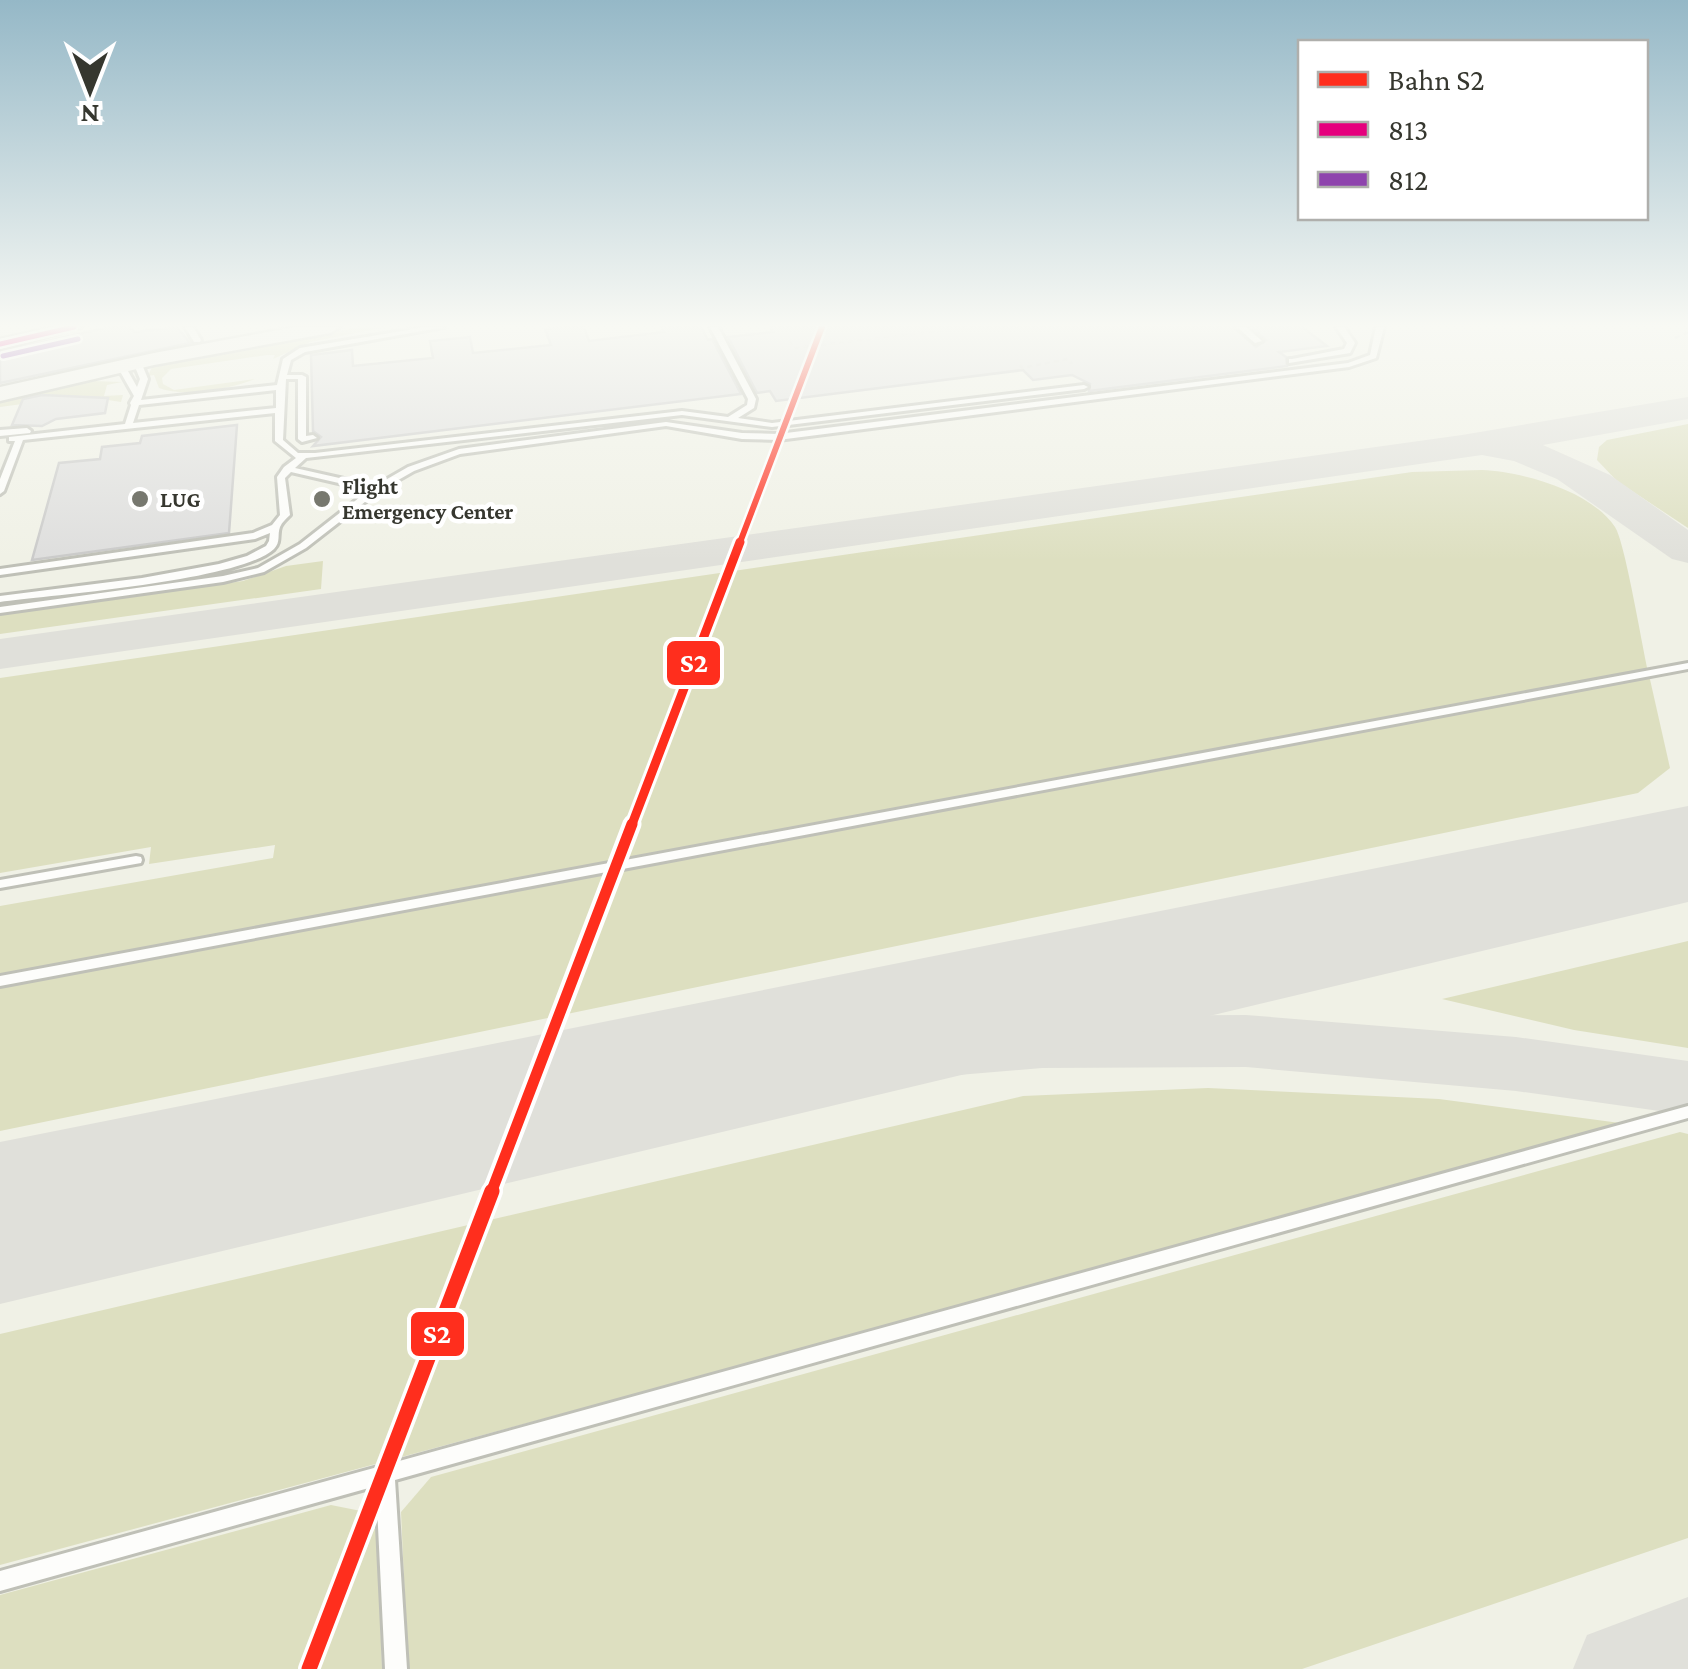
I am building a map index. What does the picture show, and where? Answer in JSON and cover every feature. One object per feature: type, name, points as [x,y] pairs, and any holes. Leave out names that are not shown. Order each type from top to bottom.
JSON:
[{"type":"lane","points":[[128,426],[133,405]]},
{"type":"lane","points":[[279,405],[279,441],[288,451],[303,456],[682,413],[772,425],[933,405]]},
{"type":"lane","points":[[302,405],[302,439],[313,438]]},
{"type":"lane","points":[[714,429],[751,405]]},
{"type":"lane","points":[[0,610],[223,580],[261,570],[303,546],[376,489],[411,469],[475,449],[666,424],[742,436],[778,437],[1033,405]]},
{"type":"lane","points":[[0,437],[279,410]]},
{"type":"lane","points":[[0,437],[90,430]]},
{"type":"lane","points":[[0,491],[20,438]]},
{"type":"lane","points":[[0,572],[243,540],[275,527],[285,514],[281,477],[303,456]]},
{"type":"lane","points":[[287,469],[376,489]]},
{"type":"lane","points":[[0,598],[219,568],[268,548],[276,538],[275,527]]},
{"type":"lane","points":[[0,981],[1688,666]]},
{"type":"lane","points":[[0,884],[136,860]]},
{"type":"lane","points":[[0,1582],[1688,1112]]},
{"type":"lane","points":[[385,1477],[396,1669]]},
{"type":"green space","points":[[1688,424],[1688,528],[1617,481],[1597,460],[1599,447],[1607,440]]},
{"type":"green space","points":[[1482,470],[1536,479],[1573,493],[1604,514],[1615,527],[1648,671],[0,978],[0,906],[273,858],[275,845],[149,864],[151,847],[0,873],[0,678],[1412,472]]},
{"type":"green space","points":[[323,561],[321,589],[0,634],[0,615],[243,581],[286,566]]},
{"type":"green space","points":[[1649,675],[1670,768],[1638,793],[0,1131],[0,984]]},
{"type":"green space","points":[[1688,941],[1688,1048],[1574,1030],[1442,999]]},
{"type":"green space","points":[[1208,1088],[1439,1099],[1635,1125],[0,1565],[0,1334],[1023,1096]]},
{"type":"green space","points":[[1680,1132],[1688,1134],[1688,1538],[1302,1669],[408,1669],[401,1512],[431,1477]]},
{"type":"green space","points":[[331,1505],[361,1511],[377,1532],[382,1669],[0,1669],[0,1595]]},
{"type":"building","points":[[21,405],[107,405],[105,413],[56,419],[42,426],[12,425]]},
{"type":"building","points":[[312,405],[651,405],[313,446],[321,437],[313,431]]},
{"type":"building","name":"LUG","points":[[237,425],[229,533],[32,560],[59,463],[100,459],[102,447],[140,443],[142,436]]},
{"type":"taxiway","points":[[0,654],[1462,447],[1688,408]]},
{"type":"taxiway","points":[[1492,446],[1546,458],[1571,470],[1688,550]]},
{"type":"taxiway","points":[[698,1070],[1042,1042],[1246,1041],[1516,1064],[1688,1088]]},
{"type":"taxiway","points":[[1621,1669],[1688,1645]]},
{"type":"runway","points":[[0,1223],[1688,854]]},
{"type":"rail line","name":"S2","points":[[309,1669],[792,405]]},
{"type":"place","name":"LUG","points":[[140,499]]},
{"type":"place","name":"Flight Emergency Center","points":[[322,499]]}]
